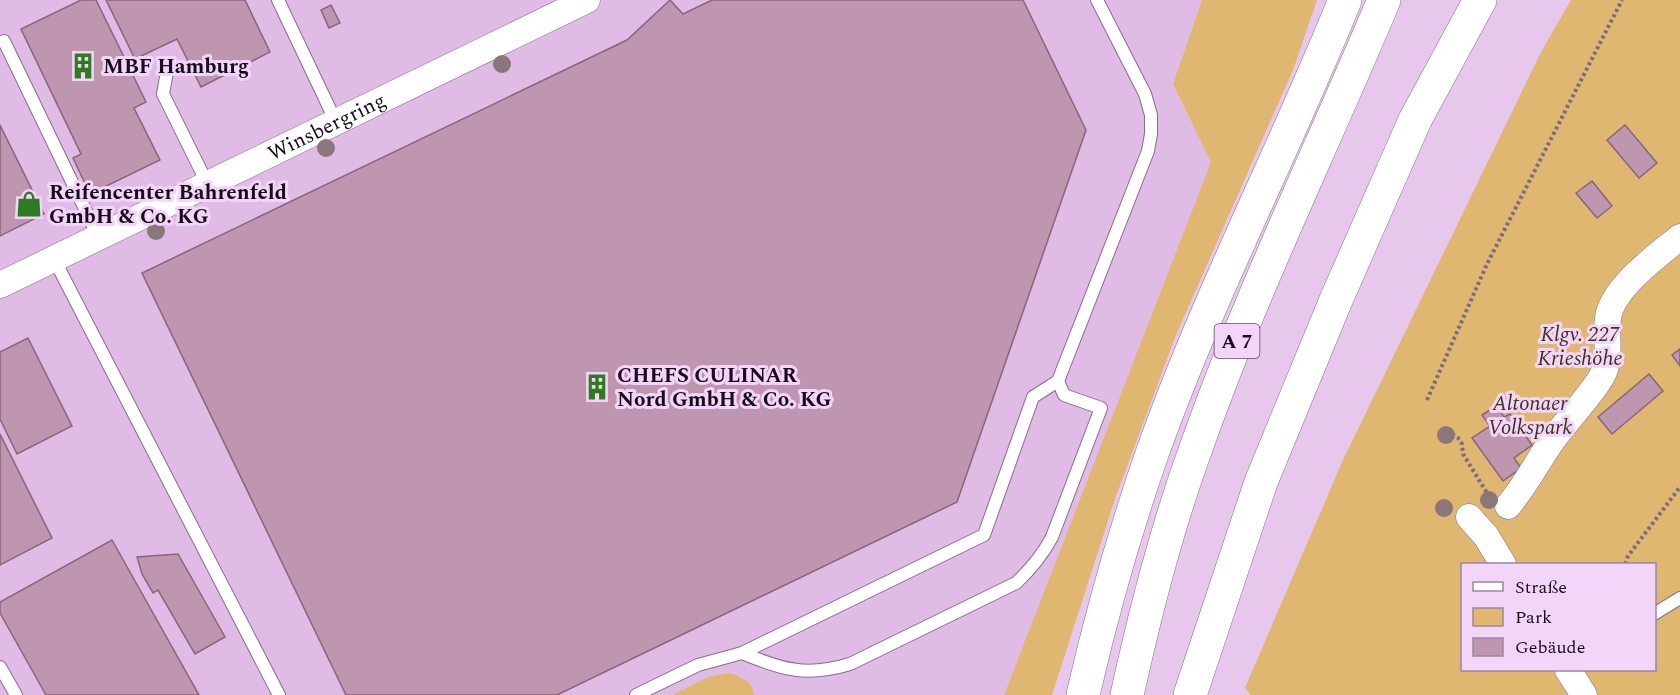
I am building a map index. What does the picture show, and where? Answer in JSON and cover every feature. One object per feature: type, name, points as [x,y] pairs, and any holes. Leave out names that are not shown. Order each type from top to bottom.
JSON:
[{"type":"highway","name":"A 7","points":[[1083,695],[1104,603],[1153,451],[1219,287],[1313,79],[1345,0]]},
{"type":"highway","name":"A 7","points":[[1127,695],[1162,554],[1195,450],[1241,331],[1384,0]]},
{"type":"highway","points":[[1190,695],[1261,482],[1336,300],[1415,120],[1480,0]]},
{"type":"street","name":"Winsbergring","points":[[0,285],[587,0]]},
{"type":"street","points":[[1500,503],[1521,491],[1554,438],[1602,375],[1608,355],[1608,316],[1617,297],[1650,261],[1680,237]]},
{"type":"street","points":[[1469,517],[1502,563]]},
{"type":"street","points":[[1570,671],[1584,695]]},
{"type":"lane","points":[[278,0],[336,122]]},
{"type":"lane","points":[[636,695],[698,665],[742,653],[984,535],[1033,397],[1058,381],[1148,151],[1151,134],[1150,115],[1145,94],[1097,0]]},
{"type":"lane","points":[[4,41],[99,238]]},
{"type":"lane","points":[[168,66],[163,94],[208,185]]},
{"type":"lane","points":[[54,259],[279,695]]},
{"type":"lane","points":[[742,653],[792,671],[814,672],[836,668],[861,659],[1016,583],[1037,562],[1052,537],[1101,408],[1064,394],[1058,381]]},
{"type":"lane","points":[[1656,613],[1680,598]]},
{"type":"lane","points":[[0,667],[16,695]]},
{"type":"path","points":[[1427,400],[1487,264],[1622,0]]},
{"type":"path","points":[[1447,431],[1458,438],[1462,444],[1462,454],[1500,503]]},
{"type":"path","points":[[1625,563],[1628,556],[1680,487]]},
{"type":"shaded area","points":[[0,0],[1202,0],[1173,84],[1211,162],[1004,695],[755,695],[749,682],[708,677],[672,695],[0,695]]},
{"type":"green space","points":[[1202,0],[1317,0],[1293,70],[1176,335],[1115,499],[1052,695],[1004,695],[1211,162],[1173,84]]},
{"type":"green space","name":"Altonaer Volkspark","points":[[1571,0],[1680,0],[1680,695],[1251,695],[1245,688],[1343,460],[1541,52]]},
{"type":"green space","points":[[731,673],[749,682],[755,695],[672,695],[708,677]]},
{"type":"building","name":"MBF Hamburg","points":[[81,0],[96,0],[146,102],[134,108],[160,160],[90,194],[73,158],[81,154],[21,29]]},
{"type":"building","points":[[106,0],[245,0],[270,52],[201,87],[177,39],[135,59]]},
{"type":"building","name":"CHEFS CULINAR Nord GmbH & Co. KG","points":[[670,0],[683,14],[712,0],[1023,0],[1086,130],[957,502],[557,695],[346,695],[142,273],[627,40]]},
{"type":"building","points":[[331,5],[340,23],[329,28],[321,10]]},
{"type":"building","points":[[0,125],[44,214],[0,236]]},
{"type":"building","points":[[1625,125],[1657,163],[1639,178],[1607,140]]},
{"type":"building","points":[[1592,181],[1612,206],[1597,218],[1576,193]]},
{"type":"building","points":[[28,338],[72,426],[17,454],[0,419],[0,352]]},
{"type":"building","points":[[1680,349],[1680,366],[1672,355]]},
{"type":"building","points":[[1649,374],[1663,391],[1612,434],[1598,417]]},
{"type":"building","points":[[1496,406],[1504,417],[1510,414],[1532,445],[1514,458],[1521,468],[1503,481],[1472,438],[1490,426],[1482,415]]},
{"type":"building","points":[[0,434],[52,538],[0,565]]},
{"type":"building","points":[[112,540],[199,695],[46,695],[0,613],[0,602]]},
{"type":"building","points":[[178,554],[225,637],[195,654],[158,590],[153,593],[142,574],[137,557]]},
{"type":"place","name":"MBF Hamburg","points":[[83,66]]},
{"type":"place","name":"Reifencenter Bahrenfeld GmbH & Co. KG","points":[[29,204]]},
{"type":"place","name":"CHEFS CULINAR Nord GmbH & Co. KG","points":[[597,387]]},
{"type":"park label","name":"Klgv. 227 Krieshöhe","points":[[1580,346]]}]
